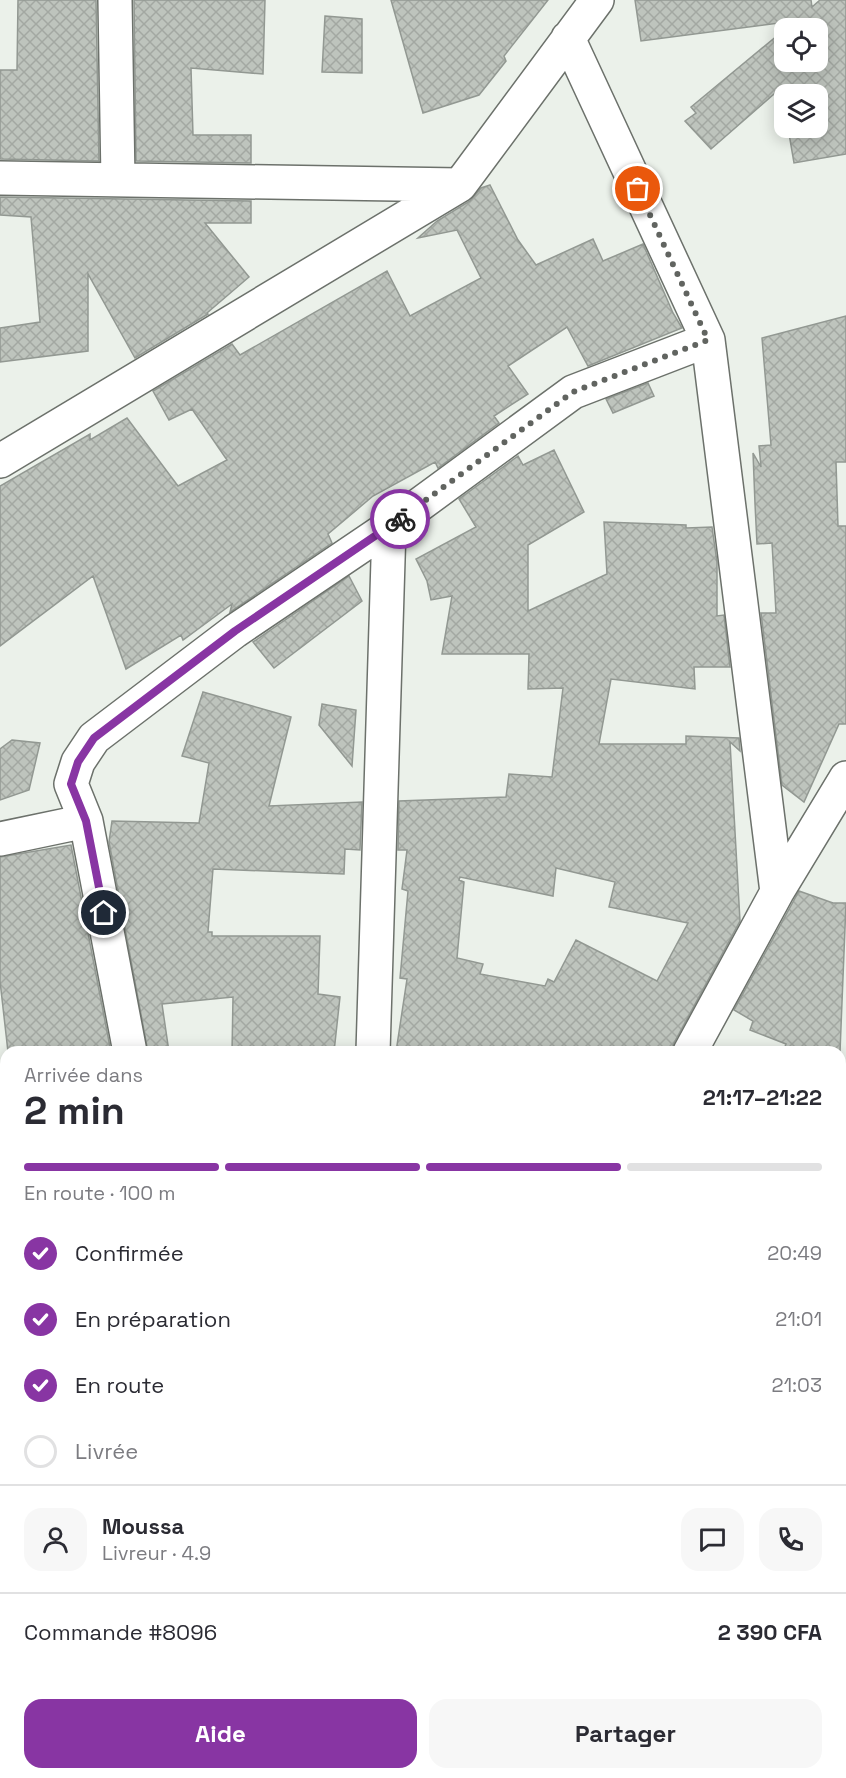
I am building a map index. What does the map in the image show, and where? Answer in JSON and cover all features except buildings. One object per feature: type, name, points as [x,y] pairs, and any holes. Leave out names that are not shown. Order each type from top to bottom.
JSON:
[{"type":"street","points":[[115,0],[118,180]]},
{"type":"street","points":[[0,461],[460,185],[597,0]]},
{"type":"street","points":[[568,38],[708,340],[777,892]]},
{"type":"street","points":[[0,178],[460,185]]},
{"type":"street","points":[[129,1046],[86,821],[71,784],[78,762],[94,738],[235,631],[389,527],[573,392],[708,340]]},
{"type":"street","points":[[373,1046],[389,527]]},
{"type":"street","points":[[693,1046],[777,892],[846,778]]},
{"type":"street","points":[[0,839],[86,821]]},
{"type":"way so far","points":[[400,519],[573,392],[708,340],[638,189]]},
{"type":"route","points":[[104,913],[86,821],[71,784],[78,762],[94,738],[235,631],[400,519]]}]
